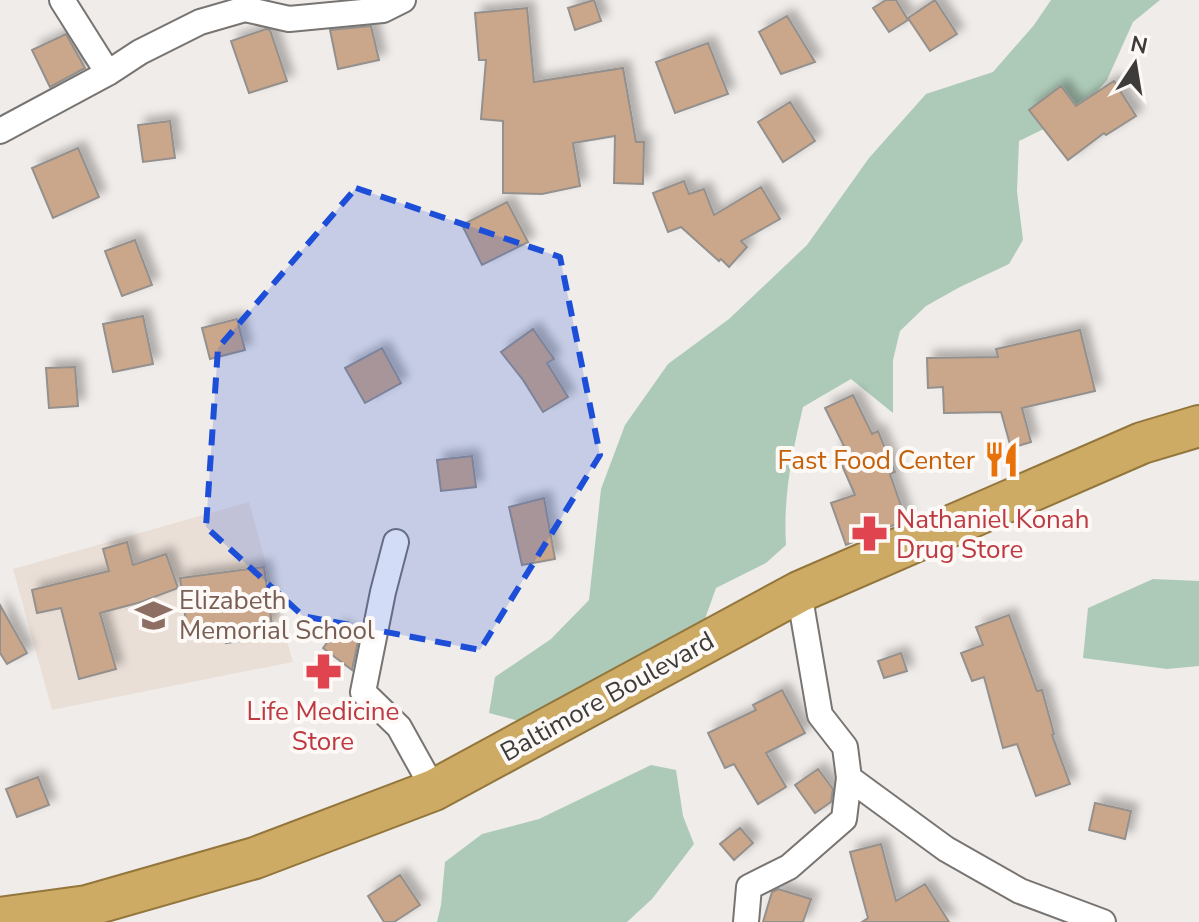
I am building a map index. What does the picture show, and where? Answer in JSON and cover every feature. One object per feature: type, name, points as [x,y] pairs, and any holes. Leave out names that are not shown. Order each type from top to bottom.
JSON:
[{"type":"highway","name":"Baltimore Boulevard","points":[[0,918],[87,906],[255,858],[434,790],[799,592],[1142,443],[1199,426]]},
{"type":"street","points":[[62,0],[108,73]]},
{"type":"street","points":[[0,131],[200,22],[245,9],[289,19],[383,10],[403,0]]},
{"type":"street","points":[[396,542],[363,692],[399,727],[434,790]]},
{"type":"street","points":[[746,922],[749,887],[789,867],[844,819],[849,778],[845,747],[820,715],[799,592]]},
{"type":"street","points":[[849,778],[946,849],[995,877],[1020,891],[1103,922]]},
{"type":"highlighted area","points":[[356,188],[560,257],[600,455],[480,650],[303,616],[206,527],[218,348]]},
{"type":"shaded area","name":"Elizabeth Memorial School","points":[[249,502],[293,662],[52,710],[13,569]]},
{"type":"green space","points":[[1051,0],[1160,0],[1133,22],[1107,80],[1079,112],[1019,141],[1017,191],[1023,240],[1009,264],[926,306],[900,331],[893,360],[893,413],[851,379],[803,407],[789,476],[786,545],[766,563],[716,588],[706,616],[704,657],[557,731],[489,713],[495,677],[551,639],[589,600],[601,489],[625,425],[668,364],[729,319],[807,245],[869,158],[926,94],[993,72],[1034,25]]},
{"type":"green space","points":[[1153,579],[1199,581],[1199,666],[1167,669],[1083,658],[1088,608]]},
{"type":"green space","points":[[651,765],[676,770],[683,816],[694,844],[652,899],[627,922],[437,922],[445,862],[482,834],[539,819]]},
{"type":"building","points":[[594,0],[601,21],[575,30],[568,8]]},
{"type":"building","points":[[886,0],[896,0],[908,20],[889,32],[873,8]]},
{"type":"building","points":[[935,0],[957,34],[930,51],[908,18]]},
{"type":"building","points":[[527,8],[534,82],[623,68],[636,142],[644,142],[643,184],[614,183],[615,136],[573,143],[580,186],[542,194],[503,193],[503,121],[481,119],[486,60],[479,60],[475,13]]},
{"type":"building","points":[[787,16],[815,62],[781,74],[759,32]]},
{"type":"building","points":[[371,26],[379,60],[338,69],[330,30]]},
{"type":"building","points":[[270,30],[287,81],[249,93],[231,41]]},
{"type":"building","points":[[66,34],[85,68],[50,87],[32,50]]},
{"type":"building","points":[[708,43],[728,94],[675,113],[656,62]]},
{"type":"building","points":[[1114,81],[1136,116],[1106,135],[1104,133],[1068,160],[1029,110],[1061,86],[1076,106]]},
{"type":"building","points":[[790,102],[815,141],[783,162],[758,122]]},
{"type":"building","points":[[170,121],[175,158],[143,162],[138,125]]},
{"type":"building","points":[[78,148],[99,197],[53,218],[32,168]]},
{"type":"building","points":[[684,181],[689,194],[704,189],[714,215],[761,187],[780,219],[741,241],[747,247],[729,267],[681,227],[668,232],[653,193]]},
{"type":"building","points":[[507,202],[528,242],[482,265],[462,225]]},
{"type":"building","points":[[135,240],[152,285],[122,296],[105,251]]},
{"type":"building","points":[[143,316],[153,364],[113,372],[103,324]]},
{"type":"building","points":[[237,319],[245,350],[210,359],[202,328]]},
{"type":"building","points":[[533,329],[554,359],[547,363],[568,397],[543,412],[501,352]]},
{"type":"building","points":[[1080,330],[1095,391],[1022,408],[1031,442],[1011,448],[1001,412],[944,413],[943,387],[928,388],[927,358],[998,357],[996,349]]},
{"type":"building","points":[[382,348],[401,383],[365,403],[345,368]]},
{"type":"building","points":[[75,367],[78,406],[49,408],[46,368]]},
{"type":"building","points":[[853,395],[872,434],[878,431],[895,472],[890,474],[906,520],[846,545],[831,503],[855,495],[835,449],[844,446],[825,408]]},
{"type":"building","points":[[472,456],[476,487],[441,491],[437,460]]},
{"type":"building","points":[[544,498],[555,559],[522,565],[509,507]]},
{"type":"building","points":[[127,542],[133,565],[166,554],[178,588],[100,613],[116,669],[79,679],[61,608],[37,613],[32,590],[109,571],[103,549]]},
{"type":"building","points":[[264,567],[272,625],[264,626],[265,637],[226,643],[224,631],[188,636],[180,578]]},
{"type":"building","points":[[0,605],[27,653],[7,664],[0,653]]},
{"type":"building","points":[[1009,615],[1037,691],[1042,690],[1052,735],[1070,784],[1036,796],[1017,744],[1003,748],[984,677],[972,681],[961,653],[983,645],[976,627]]},
{"type":"building","points":[[339,627],[358,641],[352,670],[323,648]]},
{"type":"building","points":[[901,653],[907,671],[884,678],[878,661]]},
{"type":"building","points":[[782,690],[805,733],[766,753],[786,787],[758,804],[734,764],[725,768],[708,733],[756,710],[753,705]]},
{"type":"building","points":[[818,769],[833,789],[831,802],[815,813],[795,785]]},
{"type":"building","points":[[38,777],[49,805],[17,817],[6,789]]},
{"type":"building","points":[[1095,803],[1131,811],[1125,839],[1089,830]]},
{"type":"building","points":[[740,828],[753,843],[734,860],[720,844]]},
{"type":"building","points":[[881,844],[896,901],[925,884],[949,922],[862,922],[868,918],[850,852]]},
{"type":"building","points":[[400,875],[420,905],[394,922],[384,922],[368,896]]},
{"type":"building","points":[[778,889],[811,899],[803,922],[763,922],[772,892]]},
{"type":"place","name":"Fast Food Center","points":[[1001,460]]},
{"type":"place","name":"Nathaniel Konah Drug Store","points":[[870,534]]},
{"type":"place","name":"Elizabeth Memorial School","points":[[153,615]]},
{"type":"place","name":"Life Medicine Store","points":[[323,672]]}]
